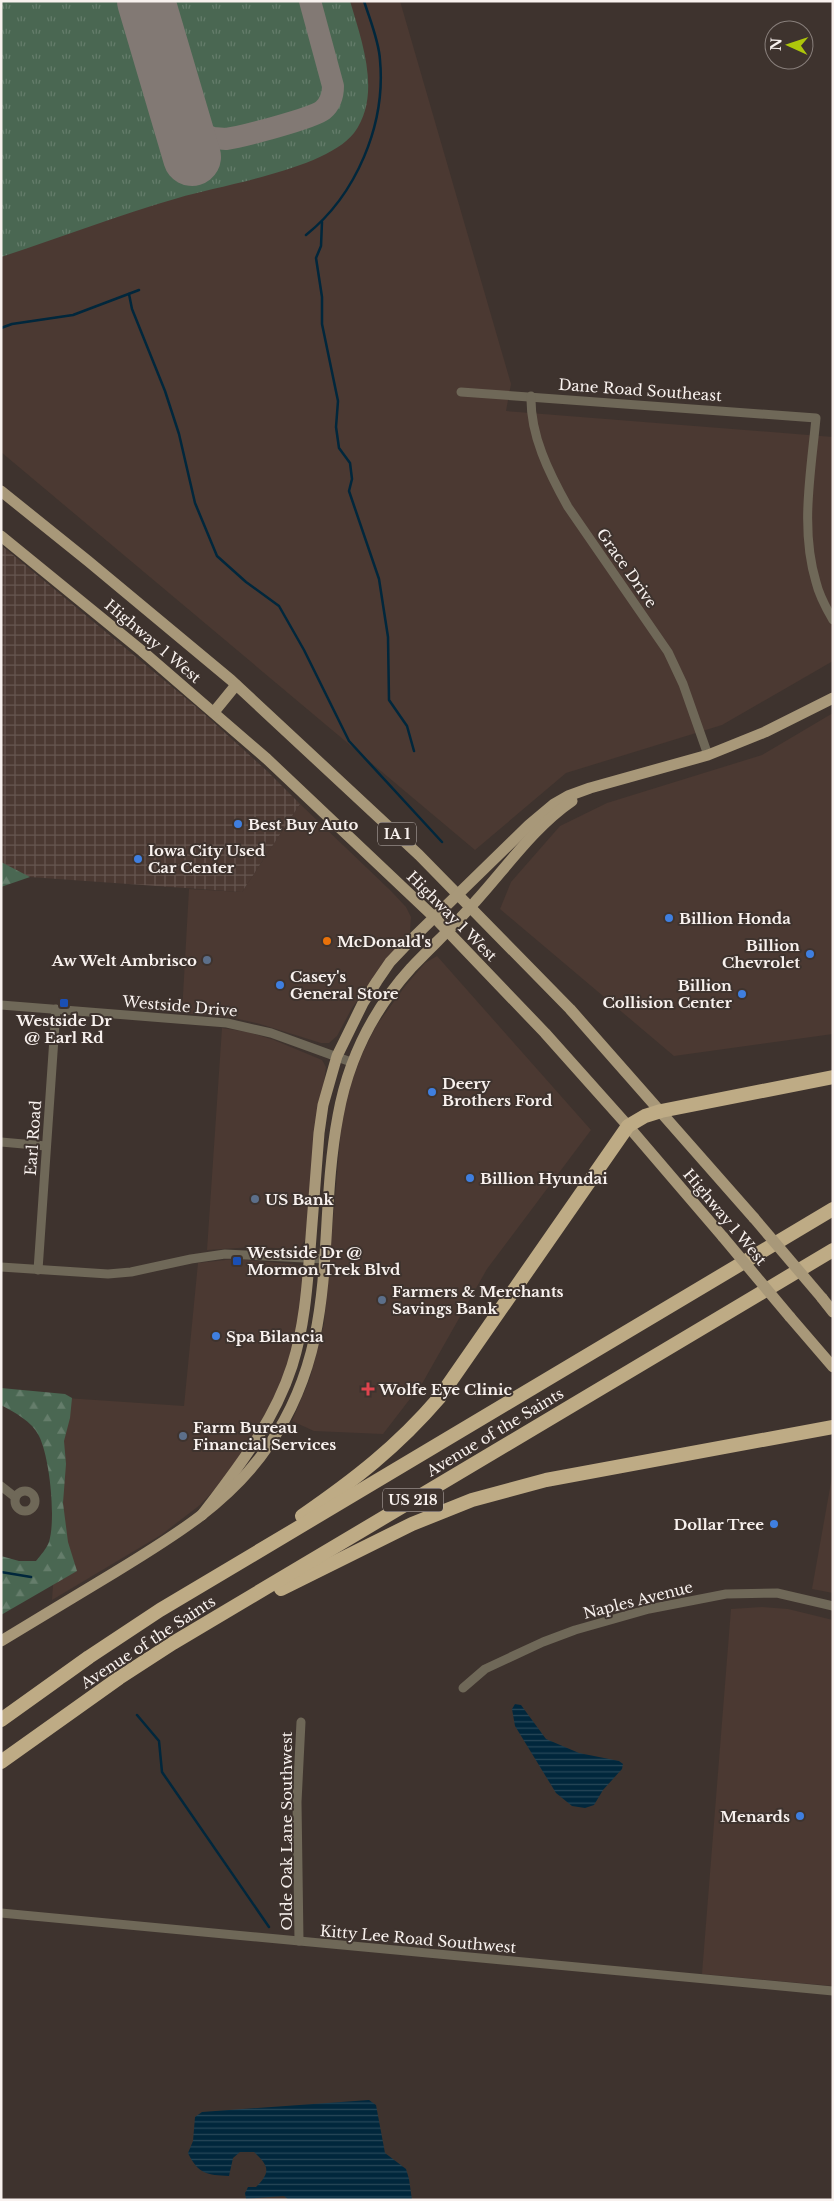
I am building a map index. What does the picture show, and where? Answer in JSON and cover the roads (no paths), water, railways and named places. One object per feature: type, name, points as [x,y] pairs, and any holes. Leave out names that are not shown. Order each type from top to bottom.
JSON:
[{"type":"highway","points":[[207,1582],[351,1482],[385,1455],[418,1422],[453,1380],[628,1126],[645,1116],[661,1111],[833,1077]]},
{"type":"highway","name":"Avenue of the Saints","points":[[1,1720],[89,1657],[207,1582],[833,1209]]},
{"type":"highway","name":"Avenue of the Saints","points":[[1,1762],[119,1678],[173,1643],[833,1250]]},
{"type":"highway","points":[[173,1643],[326,1565],[429,1516],[472,1500],[546,1480],[833,1427]]},
{"type":"main road","name":"Highway 1 West","points":[[1,491],[96,567],[236,685],[419,855],[537,974],[661,1111],[833,1312]]},
{"type":"main road","name":"Highway 1 West","points":[[1,536],[142,650],[214,712],[267,759],[448,930],[545,1033],[628,1126],[833,1367]]},
{"type":"main road","points":[[214,712],[236,685]]},
{"type":"main road","points":[[202,1515],[257,1439],[284,1388],[292,1367],[303,1322],[323,1105],[337,1056],[363,1003],[390,962],[456,894],[547,810],[568,796],[708,755],[772,729],[833,698]]},
{"type":"main road","points":[[1,1641],[163,1543],[202,1515],[236,1487],[252,1469],[296,1399],[314,1346],[320,1318],[334,1141],[342,1096],[351,1062],[367,1029],[393,990],[470,908],[542,827],[565,806],[590,788]]},
{"type":"street","name":"Dane Road Southeast","points":[[461,392],[816,418],[808,492],[808,542],[816,584],[833,620]]},
{"type":"street","name":"Grace Drive","points":[[531,396],[532,420],[539,444],[558,488],[568,507],[668,652],[684,684],[708,755]]},
{"type":"street","name":"Westside Drive","points":[[1,1005],[242,1025],[271,1033],[351,1062]]},
{"type":"street","name":"Earl Road","points":[[38,1270],[56,1009]]},
{"type":"street","points":[[1,1142],[46,1146]]},
{"type":"street","points":[[1,1267],[108,1274],[131,1272],[224,1254],[324,1259]]},
{"type":"street","points":[[1,1486],[15,1497]]},
{"type":"street","name":"Naples Avenue","points":[[463,1688],[485,1669],[543,1642],[575,1630],[649,1609],[726,1594],[777,1594],[833,1606]]},
{"type":"street","name":"Olde Oak Lane Southwest","points":[[299,1941],[297,1802],[301,1722]]},
{"type":"street","name":"Kitty Lee Road Southwest","points":[[1,1913],[833,1991]]},
{"type":"water","points":[[515,1704],[521,1705],[546,1739],[579,1753],[619,1761],[623,1764],[622,1769],[603,1790],[594,1805],[585,1808],[572,1806],[556,1793],[515,1726],[512,1709]]},
{"type":"water","points":[[369,2100],[376,2105],[385,2153],[406,2169],[412,2200],[289,2200],[284,2196],[246,2199],[245,2193],[248,2187],[256,2187],[266,2173],[263,2161],[254,2152],[240,2152],[233,2158],[229,2176],[204,2172],[196,2165],[188,2153],[193,2141],[195,2117],[202,2112]]},
{"type":"waterway","points":[[306,235],[324,219],[340,200],[353,179],[364,157],[378,109],[381,85],[380,60],[376,38],[364,1]]},
{"type":"waterway","points":[[322,222],[321,246],[316,258],[322,297],[322,324],[338,401],[336,427],[339,448],[350,463],[352,479],[349,491],[379,579],[388,637],[389,700],[407,726],[414,751]]},
{"type":"waterway","points":[[1,328],[12,324],[73,315],[139,290]]},
{"type":"waterway","points":[[129,294],[132,309],[165,391],[179,434],[195,503],[217,556],[246,582],[279,606],[304,650],[349,741],[442,842]]},
{"type":"waterway","points":[[1,1572],[31,1577]]},
{"type":"waterway","points":[[137,1715],[159,1741],[162,1772],[269,1927]]},
{"type":"place","name":"Best Buy Auto","points":[[238,824]]},
{"type":"place","name":"Iowa City Used Car Center","points":[[138,859]]},
{"type":"place","name":"Billion Honda","points":[[669,918]]},
{"type":"place","name":"McDonald's","points":[[327,941]]},
{"type":"place","name":"Billion Chevrolet","points":[[810,954]]},
{"type":"place","name":"Aw Welt Ambrisco","points":[[207,960]]},
{"type":"place","name":"Casey's General Store","points":[[280,985]]},
{"type":"place","name":"Billion Collision Center","points":[[742,994]]},
{"type":"place","name":"Westside Dr @ Earl Rd","points":[[64,1003]]},
{"type":"place","name":"Deery Brothers Ford","points":[[432,1092]]},
{"type":"place","name":"Billion Hyundai","points":[[470,1178]]},
{"type":"place","name":"US Bank","points":[[255,1199]]},
{"type":"place","name":"Westside Dr @ Mormon Trek Blvd","points":[[237,1261]]},
{"type":"place","name":"Farmers & Merchants Savings Bank","points":[[382,1300]]},
{"type":"place","name":"Spa Bilancia","points":[[216,1336]]},
{"type":"place","name":"Wolfe Eye Clinic","points":[[368,1389]]},
{"type":"place","name":"Farm Bureau Financial Services","points":[[183,1436]]},
{"type":"place","name":"Dollar Tree","points":[[774,1524]]},
{"type":"place","name":"Menards","points":[[800,1816]]}]
